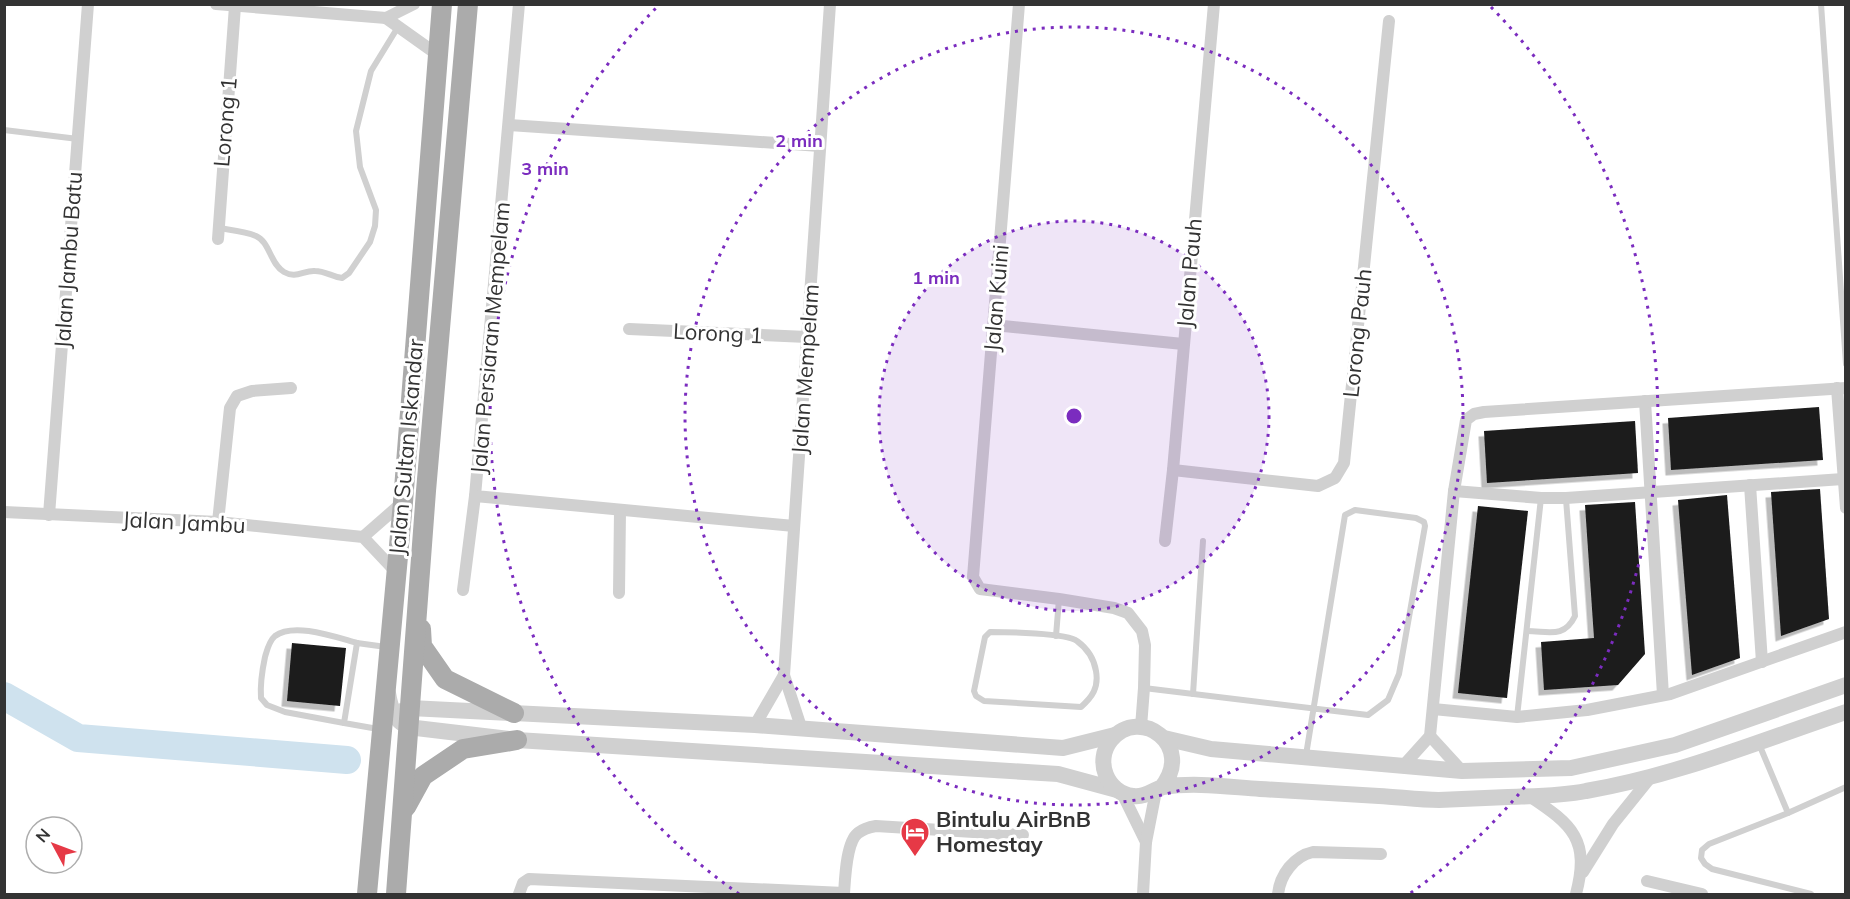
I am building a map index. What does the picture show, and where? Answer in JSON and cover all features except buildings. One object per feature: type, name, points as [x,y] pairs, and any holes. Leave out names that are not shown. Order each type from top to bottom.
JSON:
[{"type":"main road","points":[[367,894],[379,749],[399,720],[386,681],[403,502],[442,4]]},
{"type":"main road","name":"Jalan Sultan Iskandar","points":[[396,894],[403,813],[399,720],[418,602],[468,4]]},
{"type":"main road","points":[[418,602],[422,646],[445,679],[514,712]]},
{"type":"main road","points":[[403,813],[423,776],[463,749],[517,740]]},
{"type":"street","name":"Jalan Jambu Batu","points":[[49,515],[88,4]]},
{"type":"street","points":[[216,4],[302,8],[386,18],[438,55]]},
{"type":"street","points":[[386,18],[414,4]]},
{"type":"street","name":"Jalan Persiaran Mempelam","points":[[519,4],[475,496],[794,526]]},
{"type":"street","name":"Jalan Mempelam","points":[[756,725],[784,675],[830,4]]},
{"type":"street","name":"Jalan Kuini","points":[[1019,4],[973,577],[980,589],[1059,598]]},
{"type":"street","name":"Jalan Pauh","points":[[1165,541],[1214,4]]},
{"type":"street","name":"Lorong 1","points":[[217,233],[235,6]]},
{"type":"street","name":"Lorong Pauh","points":[[1173,470],[1318,486],[1335,478],[1344,463],[1389,21]]},
{"type":"street","points":[[509,124],[820,146]]},
{"type":"street","points":[[994,325],[1183,344]]},
{"type":"street","name":"Lorong 1","points":[[629,329],[807,337]]},
{"type":"street","points":[[218,522],[230,408],[237,396],[252,391],[291,388]]},
{"type":"street","points":[[1403,766],[1430,736],[1454,491],[1466,420],[1474,414],[1841,388],[1845,508]]},
{"type":"street","points":[[1645,401],[1663,695]]},
{"type":"street","points":[[1454,491],[1566,498],[1844,479]]},
{"type":"street","points":[[1750,485],[1762,662]]},
{"type":"street","points":[[463,590],[475,496]]},
{"type":"street","points":[[395,571],[363,537],[403,502]]},
{"type":"street","points":[[619,593],[620,511]]},
{"type":"street","name":"Jalan Jambu","points":[[4,512],[218,522],[363,537]]},
{"type":"street","points":[[1059,598],[1114,608],[1128,613],[1142,630],[1145,645],[1141,727]]},
{"type":"street","points":[[1432,709],[1517,717],[1587,711],[1663,695],[1845,632]]},
{"type":"street","points":[[784,675],[802,730]]},
{"type":"street","points":[[399,720],[514,712],[756,725],[1063,748],[1141,727],[1164,738],[1211,749],[1462,771],[1570,768],[1675,745],[1845,685]]},
{"type":"street","points":[[399,720],[517,740],[1058,774],[1134,796],[1145,796],[1159,790],[1204,785],[1438,800],[1584,792],[1650,778],[1845,712]]},
{"type":"street","points":[[1115,735],[1104,752],[1103,763],[1110,782],[1120,791],[1146,842]]},
{"type":"street","points":[[1430,736],[1462,771]]},
{"type":"street","points":[[1143,894],[1146,842],[1159,790],[1168,779],[1172,769],[1170,748],[1164,738]]},
{"type":"street","points":[[1581,876],[1613,824],[1650,778]]},
{"type":"street","points":[[1529,796],[1551,810],[1577,838],[1582,856],[1581,876],[1576,894]]},
{"type":"street","points":[[519,894],[523,883],[529,879],[691,890],[844,893],[850,842],[856,833],[865,829],[876,826],[1023,835]]},
{"type":"street","points":[[1278,894],[1279,886],[1288,868],[1304,854],[1381,854]]},
{"type":"street","points":[[1647,881],[1702,894]]},
{"type":"lane","points":[[1821,4],[1845,364]]},
{"type":"lane","points":[[217,233],[256,236],[263,241],[276,265],[283,272],[292,275],[319,271],[342,278],[349,273],[370,242],[375,226],[376,210],[360,167],[356,131],[371,71],[398,27]]},
{"type":"lane","points":[[4,130],[78,139]]},
{"type":"lane","points":[[1517,717],[1541,498]]},
{"type":"lane","points":[[1527,631],[1561,633],[1570,626],[1575,616],[1566,498]]},
{"type":"lane","points":[[1144,688],[1314,709],[1368,715],[1388,700],[1399,674],[1425,526],[1422,520],[1355,510],[1345,515],[1314,709],[1306,758]]},
{"type":"lane","points":[[1193,694],[1203,541]]},
{"type":"lane","points":[[1056,636],[1059,598]]},
{"type":"lane","points":[[389,648],[357,643],[306,630],[284,632],[273,637],[268,645],[260,682],[261,698],[273,708],[344,723],[399,720]]},
{"type":"lane","points":[[990,632],[1056,636],[1077,640],[1094,659],[1098,680],[1093,696],[1081,707],[984,701],[976,696],[974,692],[985,637],[990,632]]},
{"type":"lane","points":[[344,723],[357,643]]},
{"type":"lane","points":[[1758,741],[1788,813]]},
{"type":"lane","points":[[1811,894],[1712,869],[1701,858],[1702,850],[1708,844],[1788,813],[1845,787]]},
{"type":"waterway","points":[[4,696],[78,738],[347,760]]},
{"type":"place","name":"Bintulu AirBnB Homestay","points":[[915,858]]}]
